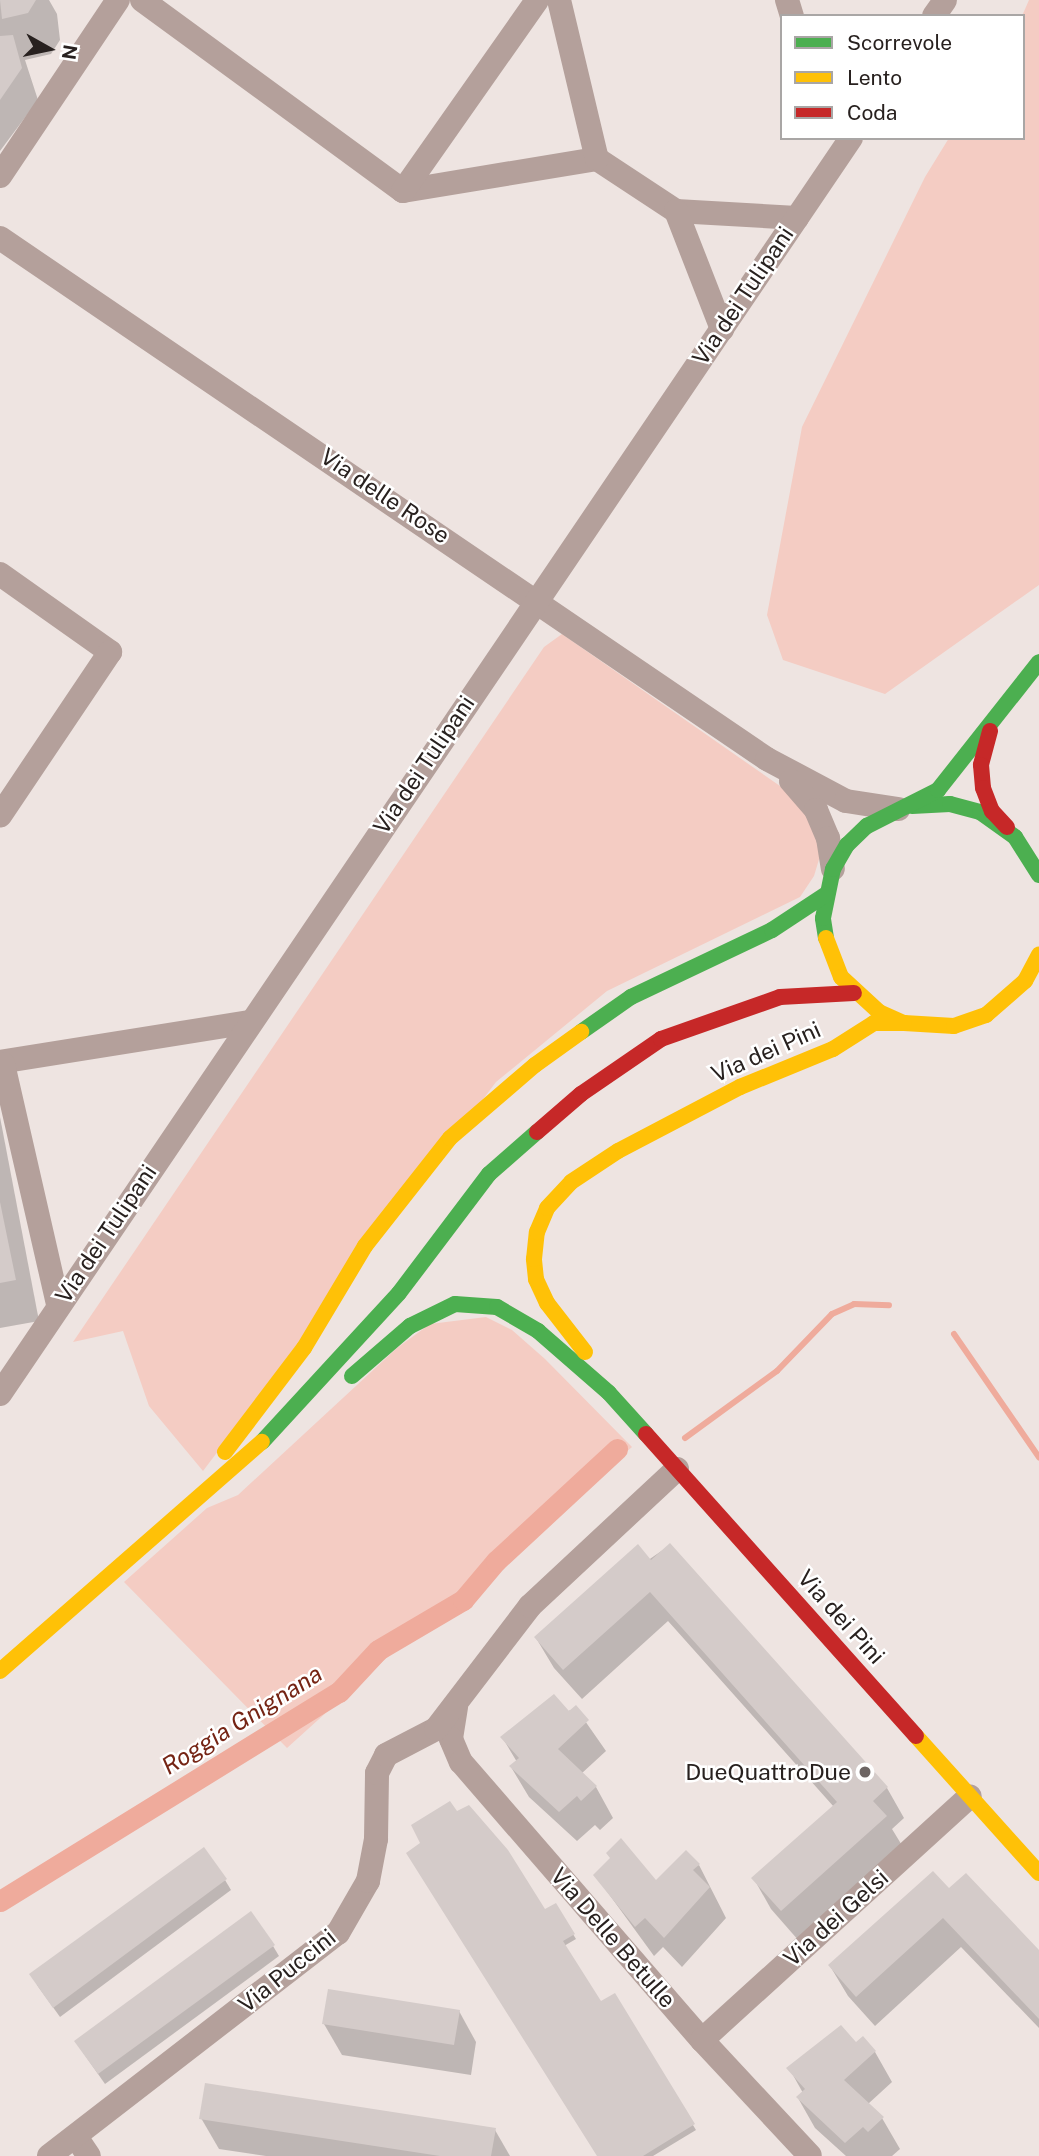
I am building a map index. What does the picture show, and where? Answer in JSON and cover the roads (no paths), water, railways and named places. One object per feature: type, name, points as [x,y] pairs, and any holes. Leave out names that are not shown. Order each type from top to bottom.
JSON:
[{"type":"main road","points":[[904,1023],[879,1012],[854,993],[841,977],[826,941],[825,895],[833,869],[847,845],[867,826],[938,790],[1039,662]]},
{"type":"main road","points":[[1000,709],[985,743],[983,788],[992,810],[1035,863],[1039,875]]},
{"type":"main road","points":[[898,809],[924,803],[966,807],[999,823],[1015,837]]},
{"type":"main road","points":[[155,1532],[240,1436],[304,1348],[365,1245],[450,1138],[535,1065],[631,997],[772,930],[825,895]]},
{"type":"main road","name":"Via dei Pini","points":[[609,1392],[594,1364],[547,1303],[536,1279],[537,1232],[547,1208],[570,1182],[693,1110],[832,1049],[874,1023],[954,1026],[986,1015],[1012,996],[1038,958]]},
{"type":"main road","points":[[0,1671],[155,1532],[275,1431],[399,1293],[489,1174],[581,1094],[661,1039],[722,1015],[780,998],[854,993]]},
{"type":"main road","name":"Via dei Pini","points":[[841,1011],[854,993]]},
{"type":"main road","name":"Via dei Pini","points":[[538,1331],[523,1279],[524,1247],[537,1203],[572,1161],[649,1115],[820,1040],[834,1027]]},
{"type":"main road","name":"Via dei Pini","points":[[275,1431],[338,1388],[410,1326],[455,1304],[497,1307],[538,1331],[609,1392],[1039,1873]]},
{"type":"street","points":[[0,175],[118,0]]},
{"type":"street","points":[[142,0],[403,191],[597,159],[676,211],[797,218]]},
{"type":"street","points":[[403,191],[537,0]]},
{"type":"street","points":[[559,0],[597,159]]},
{"type":"street","name":"Via dei Tulipani","points":[[0,1394],[249,1022],[797,218],[833,149]]},
{"type":"street","points":[[676,211],[722,329]]},
{"type":"street","name":"Via delle Rose","points":[[0,238],[537,600],[767,759],[845,801],[898,809]]},
{"type":"street","points":[[0,574],[110,652],[0,816]]},
{"type":"street","name":"Via delle Rose","points":[[767,759],[816,810],[828,838],[833,869]]},
{"type":"street","points":[[58,1305],[2,1063],[249,1022]]},
{"type":"street","name":"Via Puccini","points":[[49,2156],[83,2146],[338,1933],[368,1881],[376,1839],[377,1773],[386,1755],[436,1729],[530,1606],[677,1469]]},
{"type":"street","name":"Via Delle Betulle","points":[[456,1703],[451,1739],[461,1762],[702,2040],[810,2156]]},
{"type":"street","name":"Via dei Gelsi","points":[[702,2040],[970,1796]]},
{"type":"waterway","points":[[685,1438],[777,1371],[832,1314],[854,1304],[889,1305]]},
{"type":"waterway","points":[[954,1334],[1039,1457]]},
{"type":"waterway","name":"Roggia Gnignana","points":[[0,1901],[339,1692],[378,1650],[463,1600],[496,1561],[617,1449]]},
{"type":"place","name":"DueQuattroDue","points":[[865,1772]]}]
